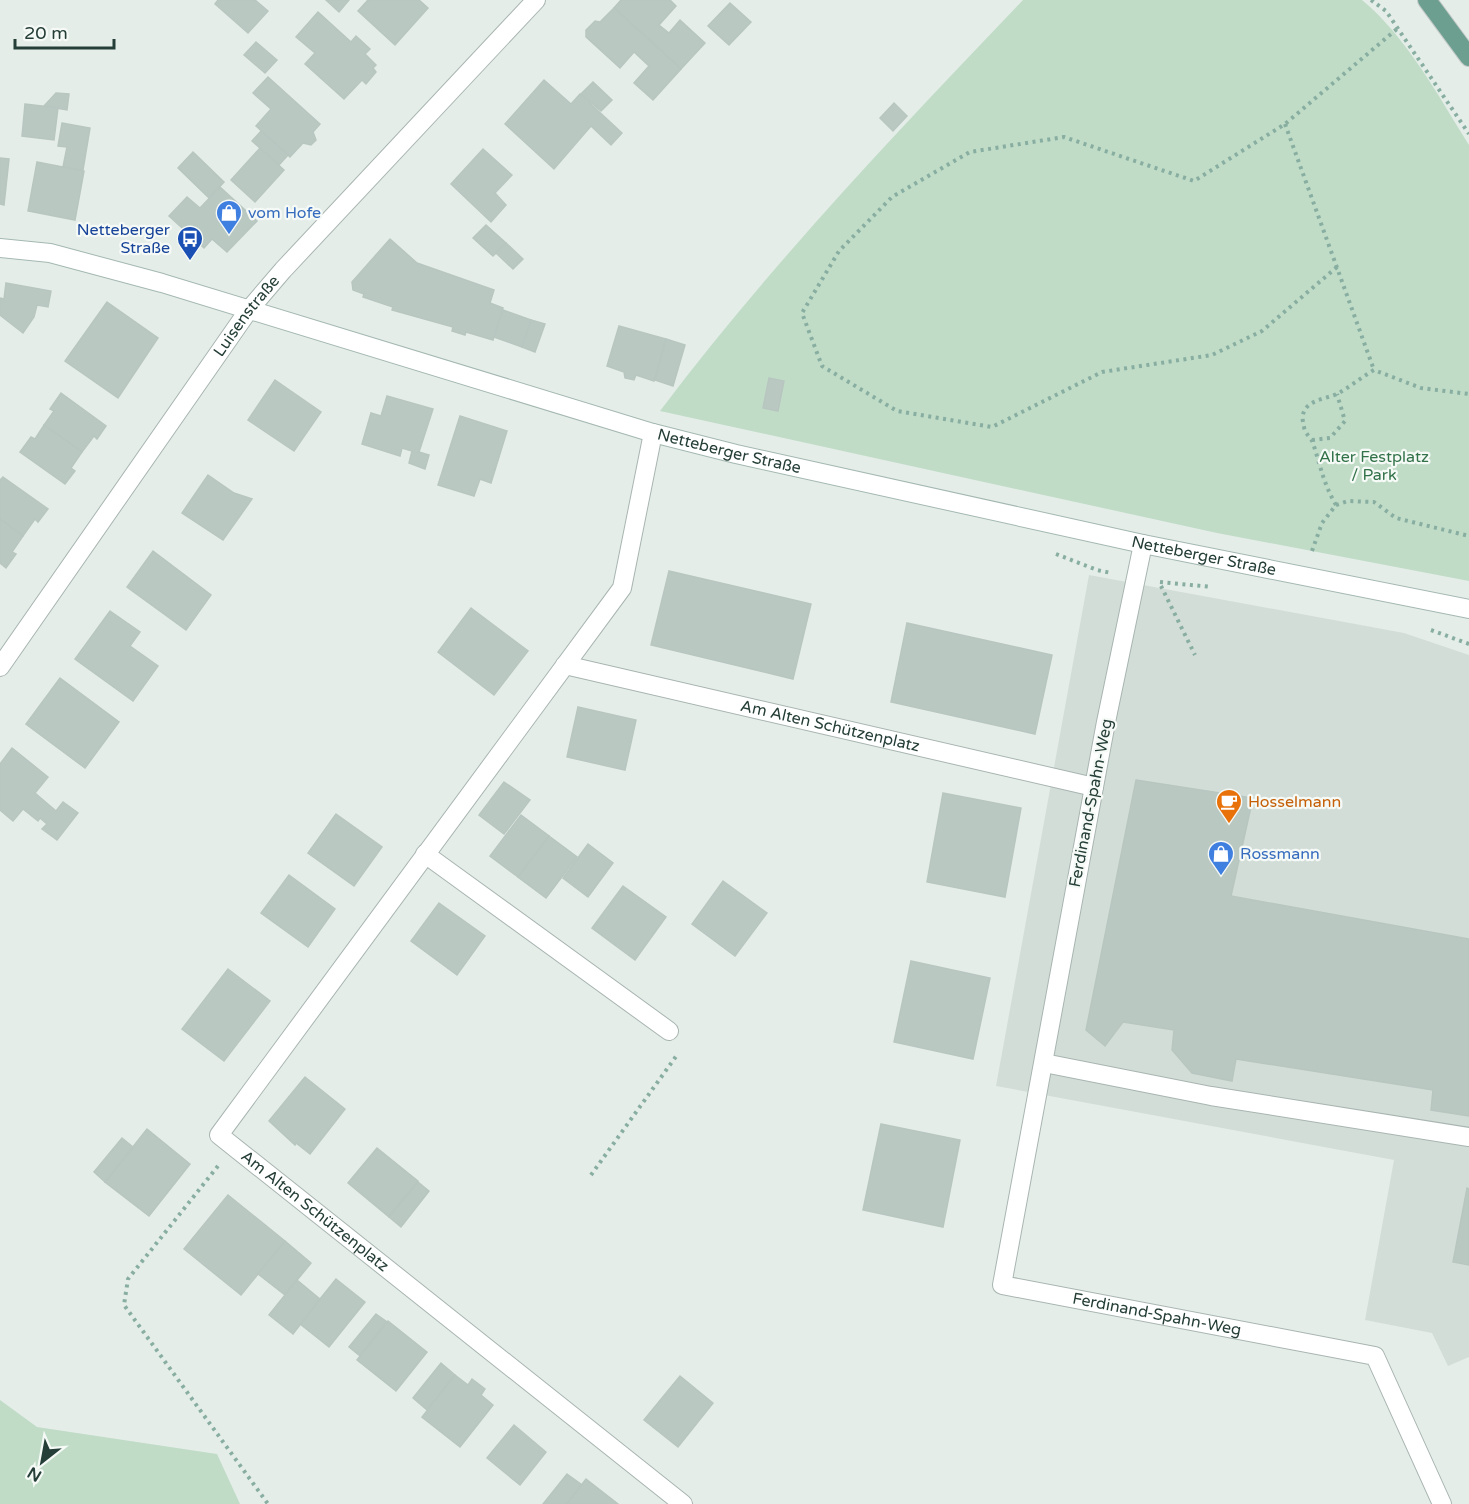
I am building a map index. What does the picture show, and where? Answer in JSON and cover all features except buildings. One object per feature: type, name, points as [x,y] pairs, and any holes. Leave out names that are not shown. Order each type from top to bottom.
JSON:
[{"type":"main road","points":[[1427,0],[1469,57]]},
{"type":"street","name":"Luisenstraße","points":[[0,667],[248,311],[283,270],[536,0]]},
{"type":"street","name":"Netteberger Straße","points":[[0,248],[61,256],[162,283],[652,433],[736,454],[1143,544],[1469,609]]},
{"type":"street","name":"Am Alten Schützenplatz","points":[[652,433],[622,588],[219,1135],[682,1504]]},
{"type":"street","name":"Ferdinand-Spahn-Weg","points":[[1143,544],[1094,787],[1002,1285],[1375,1356],[1442,1504]]},
{"type":"street","name":"Am Alten Schützenplatz","points":[[565,665],[1094,787]]},
{"type":"street","points":[[425,854],[669,1031]]},
{"type":"street","points":[[1044,1063],[1211,1096],[1469,1137]]},
{"type":"path","points":[[1371,0],[1386,11],[1469,134]]},
{"type":"path","points":[[1337,267],[1262,331],[1212,355],[1102,372],[992,427],[897,411],[878,400],[822,366],[802,313],[839,251],[892,197],[970,152],[1064,137],[1194,181],[1285,124],[1398,28]]},
{"type":"path","points":[[1285,124],[1374,370],[1421,388],[1469,394]]},
{"type":"path","points":[[1336,505],[1325,488],[1312,440],[1304,427],[1303,414],[1319,398],[1337,394],[1374,370]]},
{"type":"path","points":[[1312,440],[1330,438],[1345,421],[1337,394]]},
{"type":"path","points":[[1310,556],[1322,523],[1336,505],[1348,501],[1374,502],[1396,518],[1469,536]]},
{"type":"path","points":[[1160,582],[1196,655]]},
{"type":"path","points":[[591,1175],[678,1057],[669,1031]]},
{"type":"path","points":[[234,1147],[128,1279],[124,1305],[268,1504]]},
{"type":"shaded area","points":[[1089,575],[1404,633],[1469,655],[1469,1357],[1448,1366],[1432,1333],[1365,1320],[1394,1160],[996,1086]]},
{"type":"green space","name":"Alter Festplatz / Park","points":[[1023,0],[1362,0],[1393,31],[1407,49],[1469,145],[1469,581],[1217,533],[660,411],[745,304],[835,201]]},
{"type":"green space","points":[[0,1400],[37,1427],[217,1454],[240,1504],[0,1504]]},
{"type":"place","name":"vom Hofe","points":[[229,236]]},
{"type":"place","name":"Netteberger Straße","points":[[190,262]]},
{"type":"place","name":"Hosselmann","points":[[1229,825]]},
{"type":"place","name":"Rossmann","points":[[1221,877]]}]
